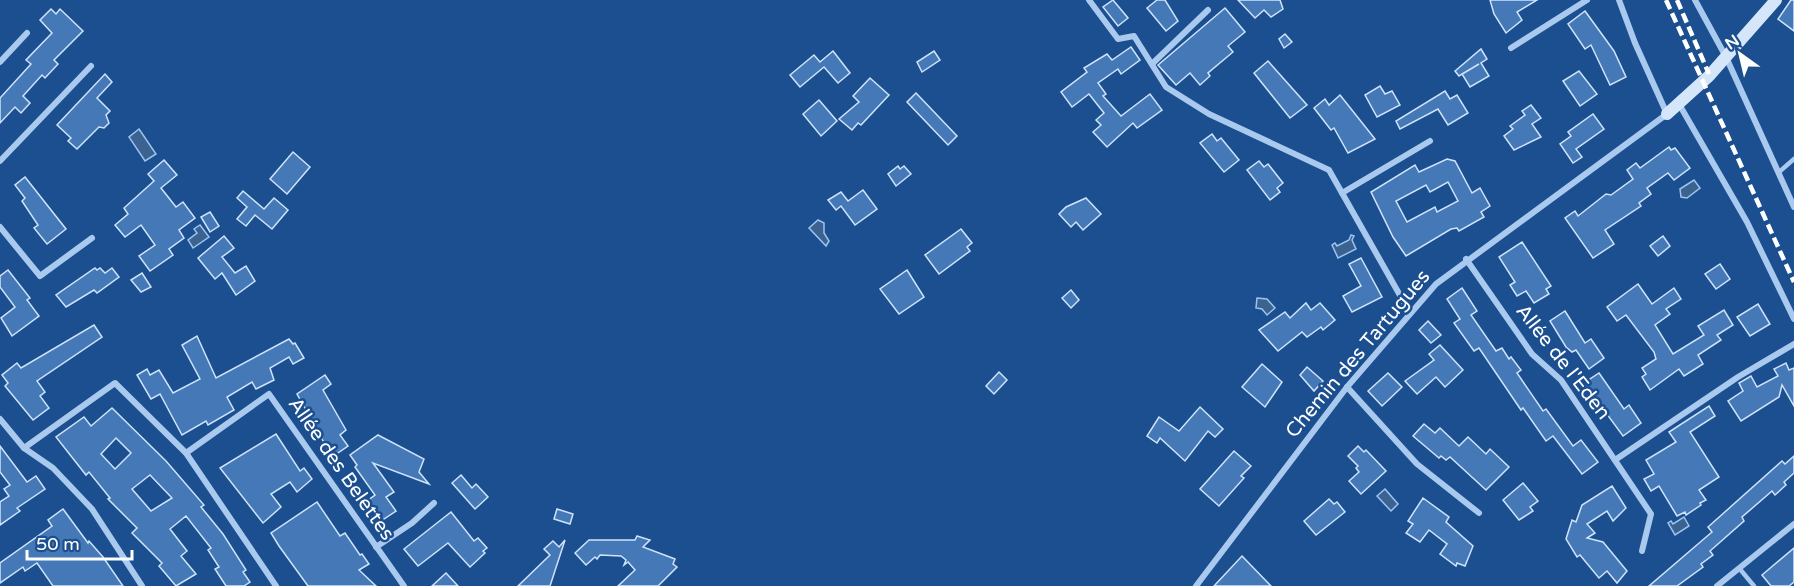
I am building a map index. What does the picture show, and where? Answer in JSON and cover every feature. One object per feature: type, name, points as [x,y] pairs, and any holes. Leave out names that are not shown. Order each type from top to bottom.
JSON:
[{"type":"street","points":[[1089,0],[1118,39],[1134,36],[1166,87],[1209,114],[1329,170],[1410,313]]},
{"type":"street","points":[[1510,48],[1587,0]]},
{"type":"street","points":[[1619,0],[1635,44],[1666,114],[1726,57],[1776,0]]},
{"type":"street","points":[[1695,0],[1726,57],[1794,207]]},
{"type":"street","points":[[1152,63],[1208,10]]},
{"type":"street","points":[[0,62],[27,33]]},
{"type":"street","points":[[0,161],[92,66]]},
{"type":"street","points":[[1679,104],[1747,222],[1794,319]]},
{"type":"street","name":"Chemin des Tartugues","points":[[1196,586],[1347,387],[1436,284],[1466,259],[1666,114]]},
{"type":"street","points":[[1342,193],[1430,141]]},
{"type":"street","points":[[0,227],[40,276],[92,238]]},
{"type":"street","name":"Allée de l'Eden","points":[[1466,259],[1532,354],[1561,380],[1651,514],[1642,551]]},
{"type":"street","points":[[1615,460],[1738,377],[1794,344]]},
{"type":"street","points":[[24,448],[115,383],[186,453],[276,586]]},
{"type":"street","points":[[1347,387],[1417,464],[1479,513]]},
{"type":"street","name":"Allée des Belettes","points":[[186,453],[269,394],[404,586]]},
{"type":"street","points":[[0,419],[24,448],[53,468],[92,509],[142,586]]},
{"type":"street","points":[[376,547],[412,523],[434,503]]},
{"type":"street","points":[[1717,586],[1794,524]]},
{"type":"lane","points":[[1779,172],[1794,159]]},
{"type":"lane","points":[[1739,568],[1754,586]]},
{"type":"water","points":[[139,129],[156,154],[145,161],[129,137]]},
{"type":"water","points":[[1694,180],[1700,188],[1687,198],[1681,197],[1680,189]]},
{"type":"water","points":[[818,220],[824,223],[824,233],[829,241],[826,246],[809,228]]},
{"type":"water","points":[[200,225],[209,237],[193,248],[188,240],[197,233],[194,229]]},
{"type":"water","points":[[1351,235],[1354,236],[1352,240],[1356,249],[1338,258],[1332,245],[1335,243],[1337,246],[1349,240]]},
{"type":"water","points":[[1257,298],[1267,299],[1275,308],[1267,315],[1262,309],[1256,308]]},
{"type":"water","points":[[1385,489],[1398,504],[1391,511],[1377,496]]},
{"type":"water","points":[[1684,517],[1689,526],[1675,535],[1668,523],[1671,521],[1673,524]]},
{"type":"building","points":[[1113,0],[1128,18],[1118,26],[1103,7]]},
{"type":"building","points":[[1157,0],[1165,0],[1178,21],[1166,31],[1147,8]]},
{"type":"building","points":[[1238,0],[1280,0],[1283,9],[1271,17],[1264,10],[1255,18]]},
{"type":"building","points":[[1490,0],[1537,0],[1517,12],[1522,20],[1506,33],[1494,14]]},
{"type":"building","points":[[1791,0],[1794,0],[1794,31],[1778,19]]},
{"type":"building","points":[[1225,8],[1245,32],[1228,46],[1233,52],[1208,73],[1210,76],[1200,85],[1190,73],[1176,85],[1158,65]]},
{"type":"building","points":[[51,9],[56,14],[60,9],[83,31],[54,60],[58,64],[45,78],[42,75],[23,96],[30,103],[21,113],[15,107],[0,123],[0,98],[31,64],[26,60],[52,33],[40,20]]},
{"type":"building","points":[[1585,11],[1614,51],[1626,77],[1610,85],[1591,45],[1585,49],[1568,24]]},
{"type":"building","points":[[1285,34],[1292,42],[1284,48],[1279,39]]},
{"type":"building","points":[[1131,47],[1140,60],[1121,74],[1118,69],[1098,83],[1106,94],[1103,96],[1121,116],[1150,94],[1162,110],[1137,128],[1133,123],[1107,147],[1093,132],[1101,125],[1096,120],[1104,113],[1089,94],[1072,107],[1061,92],[1087,72],[1084,68],[1107,54],[1112,60]]},
{"type":"building","points":[[1481,49],[1487,59],[1481,63],[1489,76],[1470,87],[1462,74],[1459,76],[1455,71]]},
{"type":"building","points":[[833,51],[850,73],[838,83],[824,67],[800,87],[790,75],[814,55],[820,62]]},
{"type":"building","points":[[934,51],[940,60],[922,72],[917,62]]},
{"type":"building","points":[[1268,61],[1307,105],[1290,118],[1254,73]]},
{"type":"building","points":[[1579,71],[1597,94],[1580,106],[1563,81]]},
{"type":"building","points":[[105,74],[112,82],[97,98],[110,111],[106,115],[109,123],[104,128],[99,127],[77,149],[68,141],[71,138],[57,125]]},
{"type":"building","points":[[870,78],[889,95],[861,125],[858,123],[852,130],[839,119],[859,102],[853,96]]},
{"type":"building","points":[[1380,86],[1385,94],[1392,91],[1400,105],[1377,117],[1365,95]]},
{"type":"building","points":[[1445,91],[1450,99],[1457,95],[1468,113],[1448,125],[1438,109],[1400,129],[1396,121]]},
{"type":"building","points":[[916,93],[957,136],[948,145],[907,102]]},
{"type":"building","points":[[1340,95],[1375,139],[1348,153],[1334,128],[1331,130],[1314,108],[1325,99],[1329,105]]},
{"type":"building","points":[[819,100],[837,121],[821,136],[803,114]]},
{"type":"building","points":[[1531,105],[1541,118],[1532,124],[1541,137],[1514,150],[1504,136],[1513,129],[1510,126],[1525,115],[1522,111]]},
{"type":"building","points":[[1593,114],[1604,129],[1576,149],[1582,157],[1573,163],[1560,144],[1571,136],[1568,132]]},
{"type":"building","points":[[1212,134],[1217,141],[1221,138],[1239,160],[1224,172],[1200,143]]},
{"type":"building","points":[[1669,147],[1671,150],[1675,148],[1690,168],[1674,180],[1668,173],[1647,188],[1651,194],[1639,203],[1641,206],[1605,230],[1614,244],[1593,258],[1565,218],[1575,211],[1578,216],[1606,194],[1611,195],[1633,179],[1627,170],[1636,163],[1640,168]]},
{"type":"building","points":[[293,152],[310,167],[287,194],[270,179]]},
{"type":"building","points":[[1447,159],[1455,161],[1472,193],[1480,188],[1490,206],[1481,212],[1484,217],[1459,231],[1457,228],[1451,229],[1406,256],[1393,237],[1371,192],[1415,165],[1419,172]],"holes":[[[1448,182],[1458,201],[1437,212],[1435,207],[1407,222],[1396,201],[1426,185],[1430,192]]]},
{"type":"building","points":[[164,160],[177,175],[161,188],[176,207],[183,202],[195,218],[179,230],[184,238],[169,249],[173,255],[150,271],[139,256],[155,245],[141,225],[125,237],[115,225],[128,214],[124,208],[154,181],[148,174]]},
{"type":"building","points":[[1259,161],[1264,167],[1268,164],[1283,183],[1277,188],[1280,192],[1270,200],[1247,170]]},
{"type":"building","points":[[898,166],[900,169],[904,166],[911,174],[896,186],[888,174]]},
{"type":"building","points":[[25,177],[66,229],[47,244],[34,228],[38,225],[22,201],[25,198],[15,185]]},
{"type":"building","points":[[863,190],[877,209],[855,225],[841,206],[836,210],[828,200],[841,192],[848,201]]},
{"type":"building","points":[[243,191],[264,209],[274,198],[288,210],[272,229],[255,215],[246,226],[237,219],[247,207],[237,198]]},
{"type":"building","points":[[1086,198],[1101,214],[1083,230],[1076,222],[1071,227],[1059,214],[1066,207]]},
{"type":"building","points":[[210,212],[219,226],[210,232],[201,217]]},
{"type":"building","points":[[961,229],[972,243],[967,247],[970,251],[939,274],[925,255]]},
{"type":"building","points":[[224,236],[234,248],[222,257],[235,273],[246,266],[255,281],[236,295],[222,273],[215,279],[198,258]]},
{"type":"building","points":[[1663,236],[1670,246],[1658,256],[1650,246]]},
{"type":"building","points":[[1522,242],[1551,286],[1546,289],[1549,294],[1534,303],[1526,291],[1517,296],[1510,285],[1515,282],[1499,257]]},
{"type":"building","points":[[1361,258],[1382,297],[1352,312],[1343,296],[1361,286],[1349,264]]},
{"type":"building","points":[[1720,264],[1730,279],[1716,289],[1705,274]]},
{"type":"building","points":[[95,268],[97,270],[100,268],[105,273],[112,268],[119,277],[97,293],[94,290],[66,307],[56,295]]},
{"type":"building","points":[[8,270],[30,298],[27,300],[39,316],[12,336],[1,318],[15,307],[0,287],[0,276]]},
{"type":"building","points":[[907,270],[924,297],[899,314],[880,289]]},
{"type":"building","points":[[142,273],[151,287],[141,292],[131,280]]},
{"type":"building","points":[[1638,284],[1652,304],[1674,288],[1681,299],[1666,309],[1670,314],[1655,325],[1673,354],[1704,335],[1698,326],[1724,310],[1733,325],[1717,335],[1721,340],[1698,355],[1703,364],[1684,376],[1679,369],[1650,390],[1642,377],[1646,374],[1642,368],[1656,359],[1654,352],[1626,315],[1617,321],[1607,307]]},
{"type":"building","points":[[1462,288],[1477,311],[1471,315],[1496,351],[1502,348],[1509,359],[1511,357],[1521,370],[1517,373],[1543,411],[1546,409],[1573,446],[1581,440],[1598,462],[1582,474],[1553,436],[1546,441],[1523,408],[1521,410],[1479,348],[1474,351],[1454,323],[1460,319],[1447,299]]},
{"type":"building","points":[[1071,290],[1079,300],[1071,308],[1062,298]]},
{"type":"building","points":[[1306,303],[1311,310],[1320,303],[1335,320],[1323,330],[1321,327],[1307,337],[1302,332],[1278,351],[1259,330],[1285,312],[1290,318]]},
{"type":"building","points":[[1758,304],[1770,324],[1750,336],[1737,317]]},
{"type":"building","points":[[1565,311],[1585,343],[1591,339],[1604,358],[1589,369],[1576,350],[1572,352],[1566,347],[1550,321]]},
{"type":"building","points":[[1428,321],[1441,335],[1431,343],[1419,330]]},
{"type":"building","points":[[94,325],[102,337],[37,381],[45,392],[40,396],[49,408],[33,420],[5,386],[8,383],[2,375],[17,363],[21,368]]},
{"type":"building","points":[[197,336],[216,378],[289,339],[293,344],[295,343],[304,358],[293,364],[289,357],[270,368],[274,380],[256,389],[252,382],[227,397],[234,410],[208,425],[206,421],[182,435],[160,394],[151,399],[137,375],[147,369],[150,375],[159,370],[173,393],[200,379],[182,345]]},
{"type":"building","points":[[1440,345],[1463,370],[1445,387],[1436,377],[1417,394],[1405,381],[1434,360],[1429,354]]},
{"type":"building","points":[[1786,363],[1789,370],[1794,368],[1794,406],[1782,385],[1779,397],[1741,421],[1728,401],[1743,391],[1739,383],[1751,376],[1757,387],[1778,376],[1774,369]]},
{"type":"building","points":[[1262,364],[1282,382],[1265,407],[1242,387]]},
{"type":"building","points":[[1307,367],[1323,381],[1314,391],[1300,375]]},
{"type":"building","points":[[999,372],[1007,380],[994,394],[986,386]]},
{"type":"building","points":[[1388,373],[1402,387],[1382,406],[1368,391]]},
{"type":"building","points":[[1599,373],[1624,409],[1629,405],[1641,423],[1623,436],[1584,383]]},
{"type":"building","points":[[325,375],[331,384],[323,390],[346,430],[340,435],[348,446],[332,457],[297,394]]},
{"type":"building","points":[[1709,406],[1715,416],[1690,432],[1719,477],[1699,490],[1706,500],[1700,503],[1701,505],[1686,515],[1685,512],[1677,516],[1659,486],[1651,491],[1644,479],[1654,474],[1646,460],[1676,442],[1669,432]]},
{"type":"building","points":[[1200,407],[1223,429],[1215,437],[1208,431],[1185,461],[1160,438],[1157,443],[1147,436],[1159,417],[1179,431]]},
{"type":"building","points":[[112,408],[166,461],[204,505],[201,507],[223,534],[246,570],[243,572],[250,582],[244,586],[226,586],[215,569],[219,567],[208,550],[211,548],[186,516],[170,529],[187,551],[181,556],[196,574],[176,586],[159,566],[162,563],[132,533],[137,528],[108,499],[110,498],[89,472],[86,475],[56,437],[84,417],[91,426]],"holes":[[[116,438],[131,453],[115,469],[101,454]],[[150,475],[172,498],[151,511],[132,489]]]},
{"type":"building","points":[[1424,424],[1435,433],[1440,428],[1459,446],[1468,437],[1486,454],[1490,449],[1509,467],[1486,490],[1450,457],[1446,460],[1441,456],[1439,458],[1413,436]]},
{"type":"building","points":[[276,434],[300,471],[304,468],[312,479],[297,492],[290,482],[271,494],[281,507],[263,523],[220,468]]},
{"type":"building","points":[[378,435],[424,459],[419,472],[429,484],[373,463],[394,492],[386,497],[396,511],[381,521],[367,501],[375,495],[355,467],[357,465],[350,455]]},
{"type":"building","points":[[0,446],[27,482],[36,476],[45,489],[17,508],[20,511],[0,525],[0,502],[9,496],[4,489],[10,485],[0,472]]},
{"type":"building","points":[[1358,446],[1364,452],[1366,450],[1386,471],[1361,494],[1349,481],[1359,472],[1356,468],[1358,466],[1348,456]]},
{"type":"building","points":[[1234,451],[1251,466],[1241,476],[1244,478],[1219,506],[1200,489]]},
{"type":"building","points":[[1794,456],[1794,473],[1784,482],[1786,485],[1775,495],[1772,491],[1742,517],[1744,521],[1710,551],[1713,555],[1701,564],[1703,567],[1677,586],[1649,586],[1712,532],[1708,527],[1782,461],[1785,464]]},
{"type":"building","points":[[461,475],[472,488],[476,484],[488,497],[475,509],[452,483]]},
{"type":"building","points":[[1523,483],[1538,501],[1530,507],[1533,511],[1519,520],[1503,500]]},
{"type":"building","points":[[1612,486],[1626,508],[1613,521],[1607,511],[1587,524],[1595,533],[1587,538],[1603,542],[1627,571],[1617,583],[1607,571],[1599,578],[1580,555],[1577,557],[1566,539],[1572,520],[1576,522],[1582,505]]},
{"type":"building","points":[[1423,498],[1449,517],[1446,522],[1473,546],[1465,566],[1457,563],[1456,566],[1440,554],[1447,544],[1429,530],[1420,542],[1406,533],[1413,524],[1408,521]]},
{"type":"building","points":[[1329,499],[1334,504],[1337,502],[1345,512],[1316,535],[1304,521]]},
{"type":"building","points":[[317,502],[340,536],[345,533],[360,555],[362,554],[369,564],[359,570],[376,586],[308,586],[279,546],[271,533]]},
{"type":"building","points":[[63,509],[88,543],[89,541],[103,557],[123,586],[53,586],[37,563],[25,571],[23,567],[0,583],[0,563],[52,526],[48,520]]},
{"type":"building","points":[[557,509],[573,514],[570,524],[554,519]]},
{"type":"building","points":[[451,512],[474,541],[478,538],[487,548],[483,551],[485,553],[470,567],[448,543],[418,566],[404,549]]},
{"type":"building","points":[[637,536],[650,540],[643,547],[675,559],[673,564],[677,567],[658,586],[618,586],[635,570],[628,562],[624,565],[626,560],[621,556],[600,555],[586,565],[575,553],[589,540],[635,540]]},
{"type":"building","points":[[565,540],[550,586],[518,586],[550,555],[544,549],[553,541],[559,547]]},
{"type":"building","points":[[1794,548],[1794,582],[1789,586],[1771,586],[1762,575]]},
{"type":"building","points":[[1242,556],[1271,586],[1214,586]]},
{"type":"building","points":[[446,573],[458,586],[432,586]]},
{"type":"railway","points":[[1666,0],[1794,282]]},
{"type":"railway","points":[[1677,0],[1709,74]]}]
